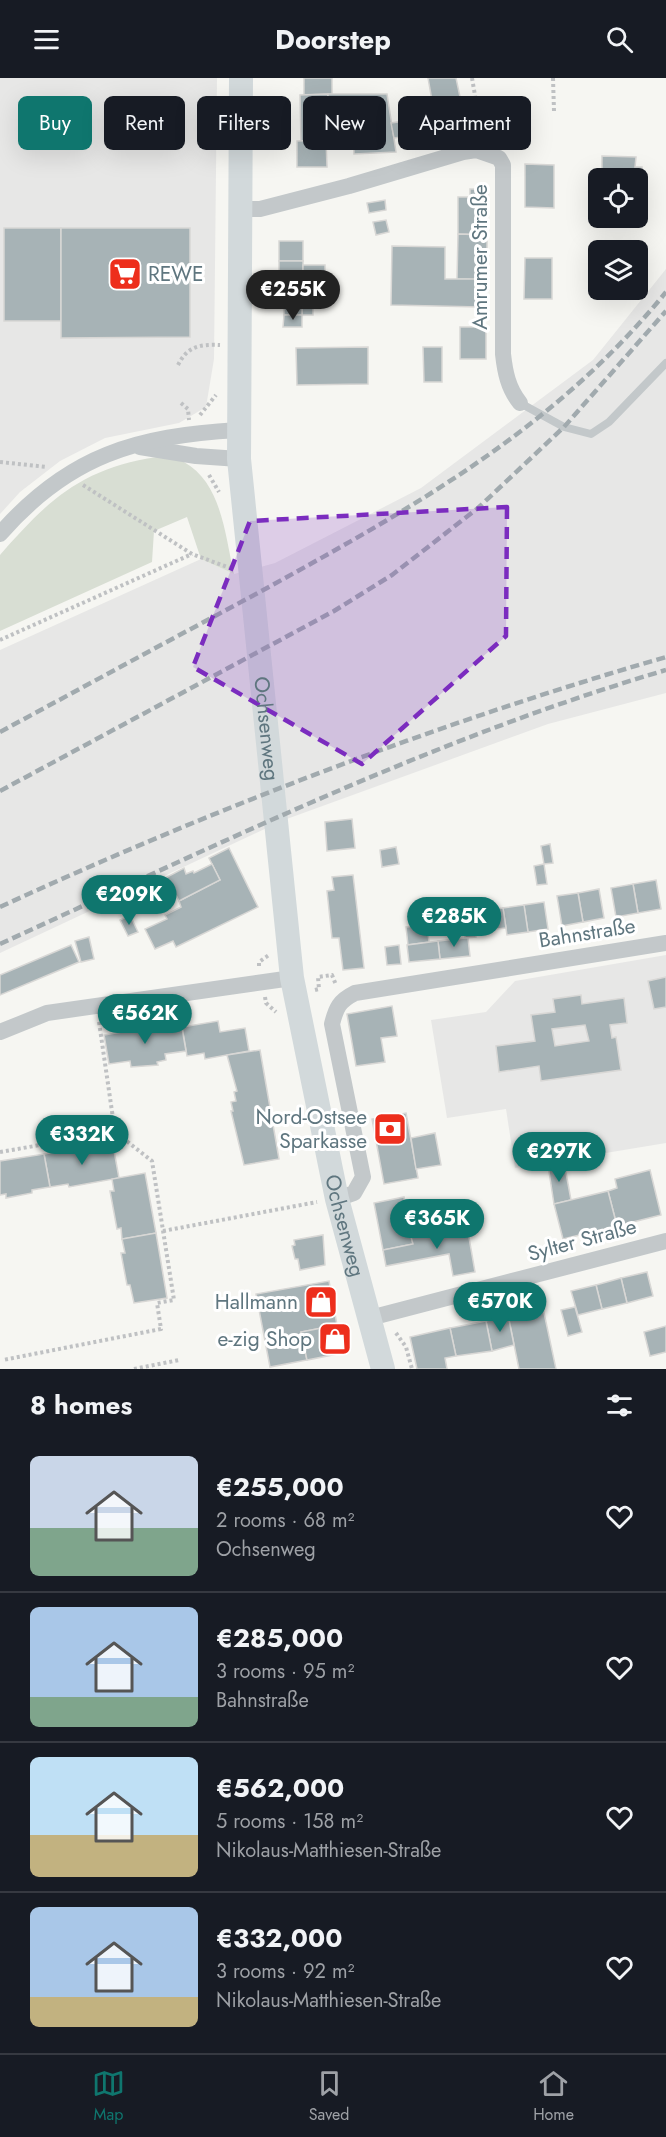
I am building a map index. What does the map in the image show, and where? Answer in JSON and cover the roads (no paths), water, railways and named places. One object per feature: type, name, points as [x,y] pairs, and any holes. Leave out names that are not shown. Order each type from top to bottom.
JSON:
[{"type":"main road","name":"Ochsenweg","points":[[241,78],[239,459],[292,978],[331,1200],[377,1316],[383,1369]]},
{"type":"street","name":"Amrumer Straße","points":[[242,209],[260,209],[476,150],[499,158],[503,165],[503,354],[506,375],[513,394],[520,403]]},
{"type":"street","points":[[0,534],[21,509],[65,474],[83,463],[162,437],[238,430]]},
{"type":"street","points":[[136,446],[196,456],[239,459]]},
{"type":"street","name":"Bahnstraße","points":[[331,1200],[354,1193],[363,1177],[332,1024],[336,1009],[342,999],[355,993],[666,943]]},
{"type":"street","points":[[0,1032],[47,1013],[292,978]]},
{"type":"street","name":"Sylter Straße","points":[[377,1316],[666,1241]]},
{"type":"lane","points":[[520,403],[564,427],[591,434],[609,422],[666,363]]},
{"type":"railway","points":[[0,732],[313,563],[423,498],[476,463],[576,386],[623,341],[666,292]]},
{"type":"railway","points":[[0,791],[334,611],[392,575],[478,508],[564,427],[666,311]]},
{"type":"railway","points":[[0,907],[163,835],[328,770],[496,710],[666,657]]},
{"type":"railway","points":[[0,944],[246,831],[412,760],[495,727],[666,670]]},
{"type":"place","name":"REWE","points":[[125,274]]},
{"type":"place","name":"Nord-Ostsee Sparkasse","points":[[390,1129]]},
{"type":"place","name":"Hallmann","points":[[321,1302]]},
{"type":"place","name":"e-zig Shop","points":[[335,1339]]}]
